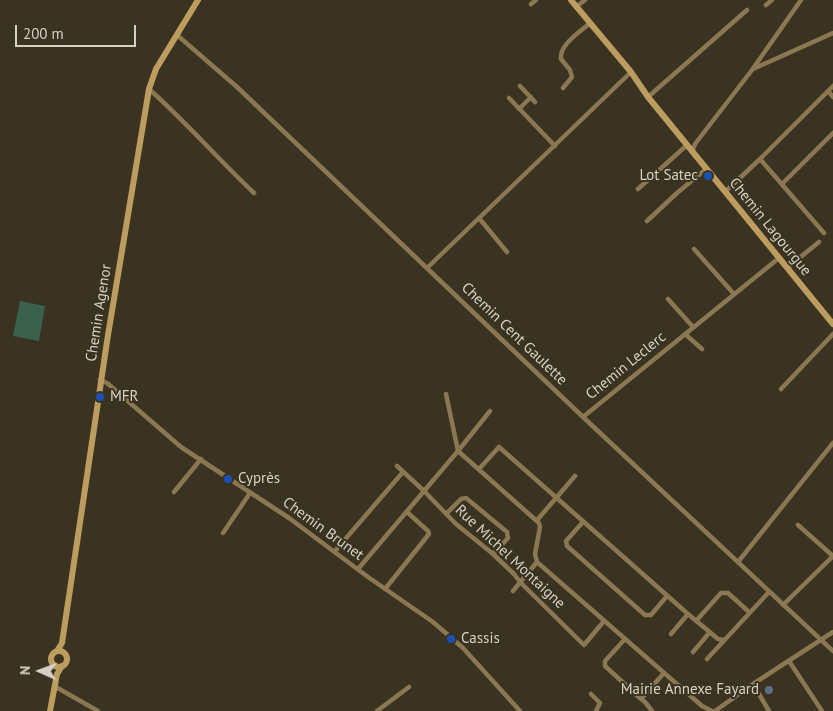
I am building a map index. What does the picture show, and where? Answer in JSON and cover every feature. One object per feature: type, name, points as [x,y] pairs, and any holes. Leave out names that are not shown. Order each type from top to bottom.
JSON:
[{"type":"main road","name":"Chemin Agenor","points":[[56,674],[66,661],[60,652],[100,380],[149,89],[156,69],[198,0]]},
{"type":"main road","name":"Chemin Lagourgue","points":[[571,0],[833,324]]},
{"type":"main road","name":"Chemin Agenor","points":[[51,710],[56,674],[51,657],[54,653],[60,652]]},
{"type":"main road","points":[[54,665],[62,666]]},
{"type":"street","points":[[531,4],[536,0]]},
{"type":"street","points":[[576,7],[585,0]]},
{"type":"street","points":[[766,5],[772,0]]},
{"type":"street","points":[[692,152],[695,144],[752,70],[799,1]]},
{"type":"street","points":[[648,97],[747,10]]},
{"type":"street","points":[[563,88],[572,78],[570,70],[560,59],[561,52],[590,24]]},
{"type":"street","points":[[752,70],[833,33]]},
{"type":"street","name":"Chemin Cent Gaulette","points":[[177,35],[237,87],[583,417],[833,651]]},
{"type":"street","points":[[427,268],[631,72]]},
{"type":"street","points":[[520,86],[535,102]]},
{"type":"street","points":[[725,192],[833,86]]},
{"type":"street","points":[[149,89],[175,112],[218,159],[254,193]]},
{"type":"street","points":[[828,91],[833,97]]},
{"type":"street","points":[[509,98],[554,146]]},
{"type":"street","points":[[519,109],[531,98]]},
{"type":"street","points":[[782,184],[833,133]]},
{"type":"street","points":[[638,189],[687,145]]},
{"type":"street","points":[[760,159],[824,233]]},
{"type":"street","points":[[647,221],[706,169]]},
{"type":"street","points":[[479,218],[507,252]]},
{"type":"street","points":[[786,268],[819,242]]},
{"type":"street","points":[[694,249],[734,294]]},
{"type":"street","name":"Chemin Leclerc","points":[[583,417],[779,258]]},
{"type":"street","points":[[668,300],[693,327]]},
{"type":"street","name":"Chemin Leclerc","points":[[685,334],[702,350]]},
{"type":"street","points":[[781,389],[833,334]]},
{"type":"street","name":"Chemin Brunet","points":[[100,380],[107,383],[166,435],[289,518],[433,622],[463,648],[520,711]]},
{"type":"street","points":[[446,394],[458,451],[538,519],[540,527],[535,554],[537,562],[702,706],[713,711],[833,632]]},
{"type":"street","points":[[358,569],[490,411]]},
{"type":"street","points":[[738,562],[833,443]]},
{"type":"street","points":[[479,469],[499,447],[718,640],[724,640]]},
{"type":"street","points":[[174,492],[201,458]]},
{"type":"street","name":"Rue Michel Montaigne","points":[[396,466],[456,524],[493,554],[584,645],[604,621]]},
{"type":"street","points":[[335,551],[403,472]]},
{"type":"street","points":[[538,519],[574,476]]},
{"type":"street","points":[[223,532],[250,493]]},
{"type":"street","points":[[446,514],[461,499],[466,498],[507,532],[508,538],[493,554]]},
{"type":"street","points":[[385,589],[430,534],[406,512]]},
{"type":"street","points":[[583,522],[566,541],[566,546],[645,615],[651,615],[667,596]]},
{"type":"street","points":[[783,605],[833,556],[798,525]]},
{"type":"street","points":[[513,591],[537,562]]},
{"type":"street","points":[[707,659],[769,592]]},
{"type":"street","points":[[696,621],[721,593],[728,593],[749,612]]},
{"type":"street","points":[[671,634],[688,614]]},
{"type":"street","points":[[693,652],[710,632]]},
{"type":"street","points":[[625,639],[605,661],[605,666],[645,702],[652,711]]},
{"type":"street","points":[[789,661],[822,711]]},
{"type":"street","points":[[640,699],[664,673]]},
{"type":"street","points":[[753,684],[769,711]]},
{"type":"street","points":[[54,686],[98,711]]},
{"type":"street","points":[[378,711],[408,687]]},
{"type":"street","points":[[591,694],[600,703],[596,711]]},
{"type":"street","points":[[510,711],[516,706]]},
{"type":"green space","points":[[20,301],[45,306],[39,341],[13,336]]},
{"type":"place","name":"Lot Satec","points":[[708,176]]},
{"type":"place","name":"MFR","points":[[100,397]]},
{"type":"place","name":"Cyprès","points":[[228,479]]},
{"type":"place","name":"Cassis","points":[[451,639]]},
{"type":"place","name":"Mairie Annexe Fayard","points":[[769,690]]}]
